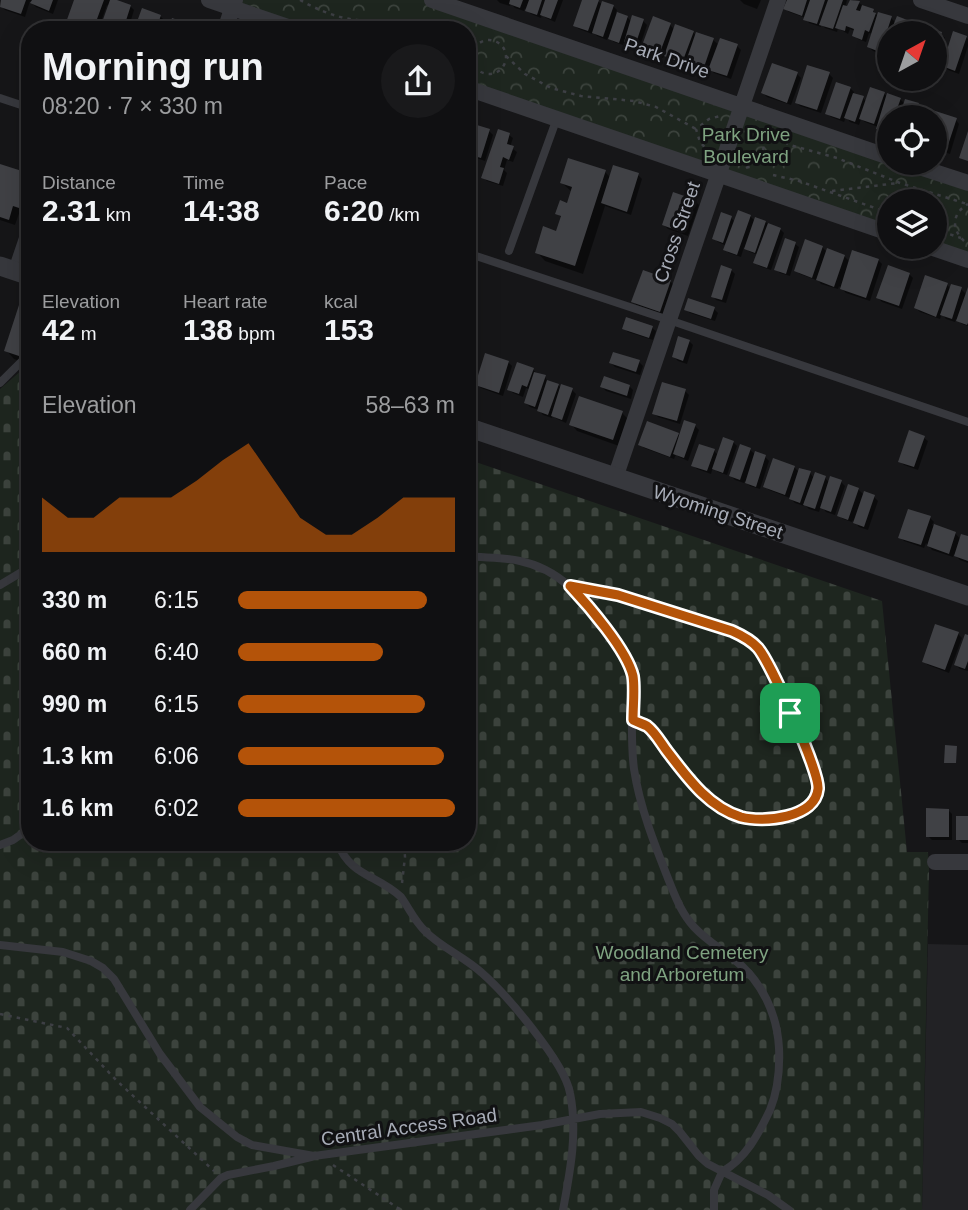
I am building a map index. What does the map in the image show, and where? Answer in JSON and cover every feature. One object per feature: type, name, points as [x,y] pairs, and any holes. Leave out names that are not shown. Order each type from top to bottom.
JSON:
[{"type":"street","points":[[209,0],[234,4],[275,21]]},
{"type":"street","name":"Park Drive","points":[[432,0],[877,153]]},
{"type":"street","name":"Cross Street","points":[[615,478],[669,320],[716,165],[742,106],[778,0]]},
{"type":"street","points":[[921,0],[968,16]]},
{"type":"street","points":[[228,21],[234,4]]},
{"type":"street","points":[[476,91],[556,118],[716,165],[877,228]]},
{"type":"street","points":[[944,175],[968,183]]},
{"type":"street","points":[[947,253],[968,260]]},
{"type":"street","name":"Wyoming Street","points":[[476,430],[968,596]]},
{"type":"street","points":[[934,862],[968,862]]},
{"type":"lane","points":[[0,98],[21,105]]},
{"type":"lane","points":[[509,251],[556,118]]},
{"type":"lane","points":[[14,271],[21,247]]},
{"type":"lane","points":[[476,256],[968,422]]},
{"type":"lane","points":[[0,383],[21,362]]},
{"type":"lane","points":[[476,557],[519,561],[549,571],[570,586],[593,611],[622,652],[633,681],[634,766],[641,800],[666,875],[680,908],[701,934],[751,975],[764,993],[774,1016],[779,1055],[775,1096],[747,1150],[739,1160],[722,1172],[714,1190],[714,1210]]},
{"type":"lane","points":[[0,585],[21,572]]},
{"type":"lane","points":[[570,586],[618,595],[732,631],[749,639],[760,649],[775,678],[816,773],[818,788],[814,802],[807,809],[776,818],[743,817],[727,811],[691,783],[649,727],[633,720]]},
{"type":"lane","points":[[0,845],[21,834]]},
{"type":"lane","points":[[342,851],[349,864],[382,882],[401,897],[421,928],[488,978],[542,1042],[567,1082],[573,1118],[571,1161],[564,1210]]},
{"type":"lane","name":"Central Access Road","points":[[0,945],[63,952],[100,966],[114,979],[160,1054],[200,1107],[252,1145],[316,1155],[542,1125],[600,1114],[636,1112],[657,1117],[674,1126],[708,1164],[768,1195],[789,1210]]},
{"type":"lane","points":[[190,1210],[222,1178],[316,1155]]},
{"type":"path","points":[[300,0],[326,13],[370,21]]},
{"type":"path","points":[[476,48],[480,43],[491,40],[501,46],[506,56],[525,74],[551,88],[581,96],[634,101],[656,107],[696,129],[700,142],[716,165]]},
{"type":"path","points":[[476,69],[484,74],[495,74],[503,67],[506,56]]},
{"type":"path","points":[[696,129],[709,119],[727,115]]},
{"type":"path","points":[[746,168],[756,162],[762,153],[765,141],[761,128],[790,145],[837,158],[900,183],[968,204]]},
{"type":"path","points":[[739,167],[758,171]]},
{"type":"path","points":[[769,174],[799,181],[877,208]]},
{"type":"path","points":[[828,191],[900,183]]},
{"type":"path","points":[[968,204],[961,208],[955,220],[957,233],[968,243]]},
{"type":"path","points":[[947,233],[961,238]]},
{"type":"path","points":[[401,897],[405,851]]},
{"type":"path","points":[[0,1014],[67,1028],[116,1080],[222,1178]]},
{"type":"path","points":[[316,1155],[401,1210]]},
{"type":"shaded area","points":[[928,944],[968,945],[968,1210],[922,1210]]},
{"type":"green space","name":"Park Drive Boulevard","points":[[209,0],[432,0],[877,159],[877,175],[944,175],[968,183],[968,260],[947,252],[947,189],[877,189],[877,229],[476,91],[476,21],[271,21]]},
{"type":"green space","name":"Woodland Cemetery and Arboretum","points":[[21,371],[21,851],[476,851],[476,462],[882,601],[907,852],[928,852],[922,1210],[0,1210],[0,389]]},
{"type":"building","points":[[1,0],[26,0],[21,14],[0,7]]},
{"type":"building","points":[[32,0],[53,0],[49,11],[30,3]]},
{"type":"building","points":[[74,0],[104,0],[96,21],[66,21]]},
{"type":"building","points":[[110,0],[131,5],[126,21],[102,21]]},
{"type":"building","points":[[510,0],[523,0],[520,8],[509,4]]},
{"type":"building","points":[[529,0],[542,0],[537,15],[525,11]]},
{"type":"building","points":[[545,0],[558,0],[551,19],[540,15]]},
{"type":"building","points":[[582,0],[599,0],[588,31],[573,26]]},
{"type":"building","points":[[787,0],[807,0],[802,16],[783,9]]},
{"type":"building","points":[[810,0],[825,0],[817,24],[803,20]]},
{"type":"building","points":[[828,0],[843,0],[833,29],[819,25]]},
{"type":"building","points":[[850,0],[860,1],[856,10],[860,11],[862,5],[874,9],[873,12],[876,13],[869,32],[865,30],[862,40],[852,36],[854,29],[846,26],[845,31],[835,28],[843,5],[847,6]]},
{"type":"building","points":[[602,1],[614,5],[603,37],[592,33]]},
{"type":"building","points":[[142,8],[161,15],[159,21],[137,21]]},
{"type":"building","points":[[617,12],[628,16],[619,43],[608,39]]},
{"type":"building","points":[[878,12],[892,16],[890,21],[877,21],[877,51],[867,47]]},
{"type":"building","points":[[632,15],[644,19],[635,46],[624,42]]},
{"type":"building","points":[[653,16],[671,23],[659,55],[641,48]]},
{"type":"building","points":[[897,16],[910,21],[895,21]]},
{"type":"building","points":[[675,24],[694,31],[682,63],[664,56]]},
{"type":"building","points":[[953,31],[967,36],[955,71],[947,68],[947,50]]},
{"type":"building","points":[[696,32],[714,38],[703,70],[685,64]]},
{"type":"building","points":[[720,38],[738,44],[727,76],[708,70]]},
{"type":"building","points":[[772,63],[798,72],[787,103],[761,93]]},
{"type":"building","points":[[807,65],[830,72],[817,110],[795,103]]},
{"type":"building","points":[[836,82],[851,87],[840,119],[825,114]]},
{"type":"building","points":[[870,87],[885,92],[881,105],[877,105],[874,124],[859,119]]},
{"type":"building","points":[[853,93],[864,96],[855,122],[844,118]]},
{"type":"building","points":[[887,93],[901,98],[898,105],[883,105]]},
{"type":"building","points":[[905,99],[919,103],[918,105],[903,105]]},
{"type":"building","points":[[947,115],[957,118],[947,148]]},
{"type":"building","points":[[476,125],[490,129],[481,158],[476,157]]},
{"type":"building","points":[[498,129],[510,133],[507,144],[514,146],[509,160],[503,157],[500,167],[504,168],[499,184],[481,178]]},
{"type":"building","points":[[968,131],[968,161],[959,158]]},
{"type":"building","points":[[568,158],[606,170],[575,266],[535,253],[543,226],[556,231],[561,216],[555,214],[560,200],[567,203],[572,187],[560,183]]},
{"type":"building","points":[[0,164],[21,171],[21,209],[13,206],[9,220],[0,217]]},
{"type":"building","points":[[613,165],[639,173],[627,212],[601,203]]},
{"type":"building","points":[[673,192],[696,200],[684,233],[662,225]]},
{"type":"building","points":[[738,210],[751,215],[737,255],[723,250]]},
{"type":"building","points":[[721,212],[732,216],[723,243],[712,239]]},
{"type":"building","points":[[755,217],[766,221],[755,253],[744,249]]},
{"type":"building","points":[[768,223],[781,228],[767,268],[753,263]]},
{"type":"building","points":[[785,238],[796,242],[786,274],[774,270]]},
{"type":"building","points":[[805,239],[823,246],[812,278],[794,271]]},
{"type":"building","points":[[827,248],[845,255],[834,287],[816,280]]},
{"type":"building","points":[[852,250],[879,259],[866,298],[840,289]]},
{"type":"building","points":[[721,265],[732,269],[722,300],[711,297]]},
{"type":"building","points":[[888,265],[910,273],[899,306],[876,298]]},
{"type":"building","points":[[643,270],[671,280],[660,312],[631,302]]},
{"type":"building","points":[[925,275],[948,283],[936,317],[914,308]]},
{"type":"building","points":[[951,284],[962,287],[952,319],[940,315]]},
{"type":"building","points":[[968,287],[968,323],[967,325],[956,321]]},
{"type":"building","points":[[688,298],[715,307],[711,319],[684,310]]},
{"type":"building","points":[[19,305],[21,306],[19,356],[4,351]]},
{"type":"building","points":[[626,317],[653,326],[649,338],[622,329]]},
{"type":"building","points":[[678,336],[690,340],[683,361],[672,357]]},
{"type":"building","points":[[613,352],[640,360],[636,372],[609,363]]},
{"type":"building","points":[[485,353],[509,361],[499,393],[476,385]]},
{"type":"building","points":[[517,362],[534,368],[527,387],[522,385],[519,394],[507,390]]},
{"type":"building","points":[[534,372],[546,375],[535,407],[524,403]]},
{"type":"building","points":[[604,376],[630,385],[627,396],[600,387]]},
{"type":"building","points":[[547,380],[559,384],[548,415],[537,411]]},
{"type":"building","points":[[662,382],[686,389],[677,421],[652,414]]},
{"type":"building","points":[[561,384],[573,388],[562,420],[551,416]]},
{"type":"building","points":[[579,396],[623,411],[613,440],[569,425]]},
{"type":"building","points":[[684,420],[696,424],[684,458],[673,454]]},
{"type":"building","points":[[647,421],[679,433],[670,457],[638,445]]},
{"type":"building","points":[[909,430],[925,436],[914,467],[898,462]]},
{"type":"building","points":[[723,437],[734,441],[723,473],[712,469]]},
{"type":"building","points":[[699,444],[715,449],[707,471],[691,466]]},
{"type":"building","points":[[740,444],[751,448],[740,480],[729,476]]},
{"type":"building","points":[[755,451],[766,455],[756,487],[745,483]]},
{"type":"building","points":[[773,458],[795,466],[785,495],[763,487]]},
{"type":"building","points":[[799,468],[811,471],[800,503],[789,499]]},
{"type":"building","points":[[815,472],[826,476],[815,509],[803,505]]},
{"type":"building","points":[[830,476],[842,480],[831,512],[820,508]]},
{"type":"building","points":[[848,484],[859,488],[848,520],[837,516]]},
{"type":"building","points":[[864,491],[875,495],[864,527],[853,523]]},
{"type":"building","points":[[908,509],[931,516],[921,545],[898,538]]},
{"type":"building","points":[[934,524],[956,532],[949,554],[927,546]]},
{"type":"building","points":[[961,534],[968,536],[968,561],[954,556]]},
{"type":"building","points":[[935,624],[959,632],[945,670],[922,662]]},
{"type":"building","points":[[965,634],[968,635],[968,661],[965,669],[954,665]]},
{"type":"building","points":[[945,745],[957,746],[956,763],[944,763]]},
{"type":"building","points":[[926,808],[949,809],[949,837],[926,837]]},
{"type":"building","points":[[956,816],[968,816],[968,840],[956,840]]},
{"type":"route","points":[[570,586],[618,595],[732,631],[749,639],[760,649],[790,713],[816,773],[818,788],[814,802],[807,809],[776,818],[743,817],[727,811],[691,783],[649,727],[633,720],[633,681],[630,669],[622,652],[593,611],[570,586]]}]
